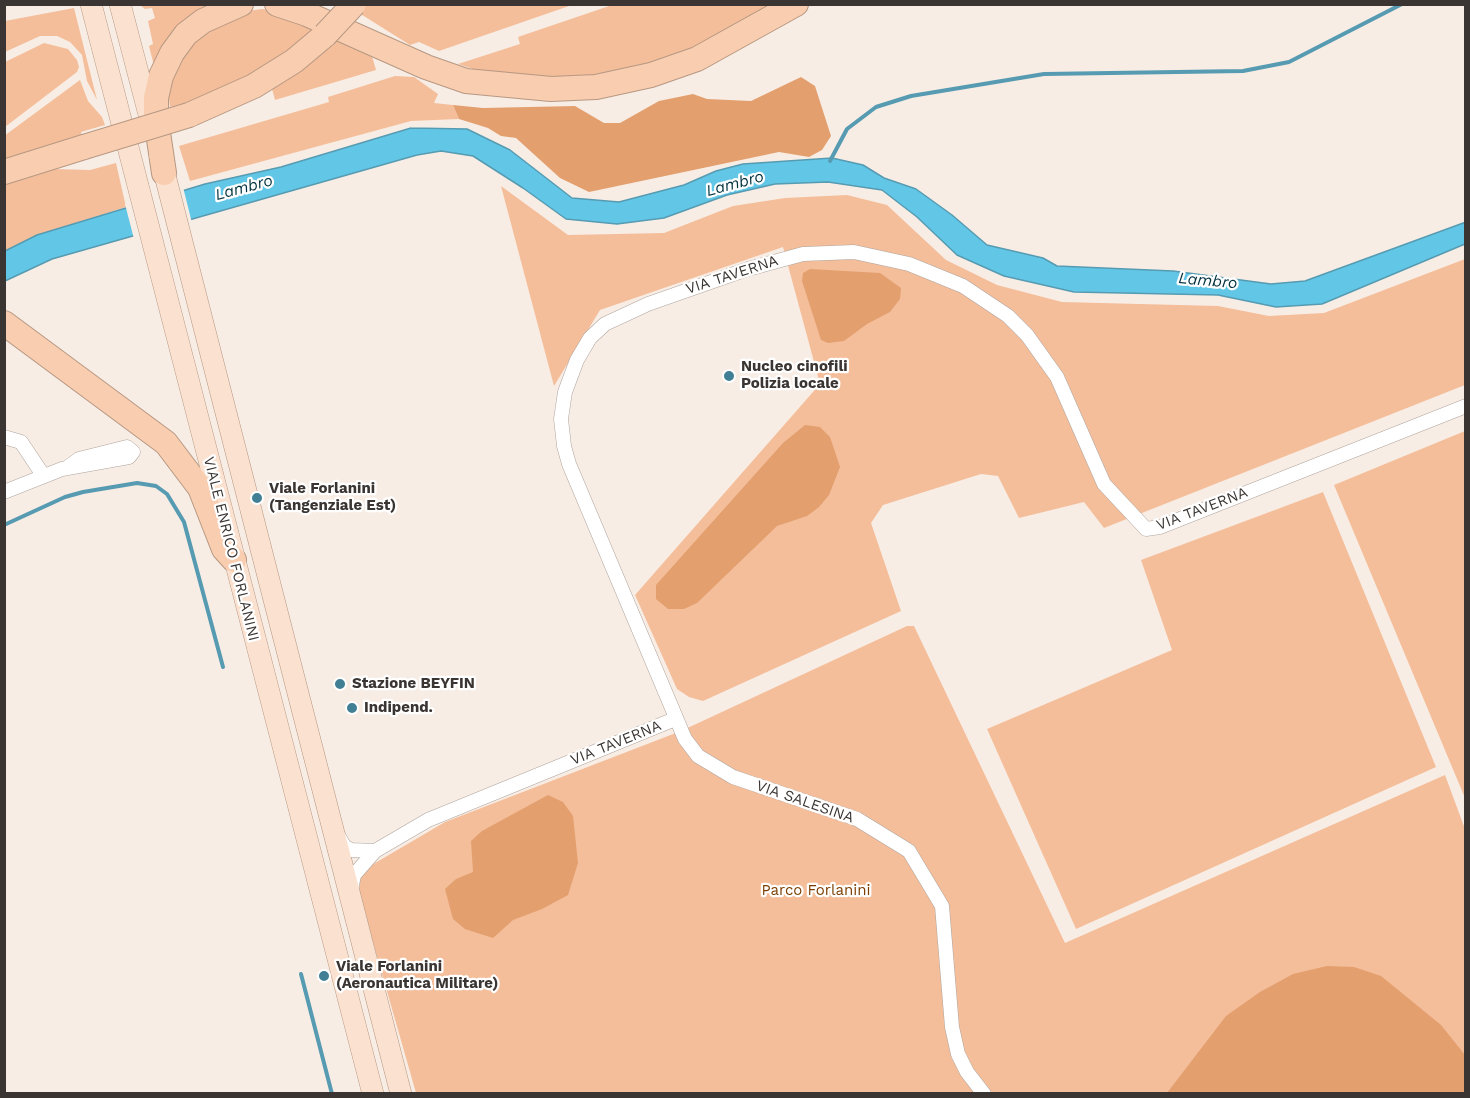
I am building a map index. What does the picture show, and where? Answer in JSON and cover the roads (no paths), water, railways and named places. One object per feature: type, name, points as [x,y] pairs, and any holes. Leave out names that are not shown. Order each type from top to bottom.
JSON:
[{"type":"highway","points":[[166,181],[156,119],[156,98],[161,76],[172,53],[186,34],[203,21],[241,4]]},
{"type":"highway","points":[[277,4],[307,14],[426,67],[466,81],[551,89],[596,87],[651,75],[697,59],[796,4]]},
{"type":"highway","points":[[326,4],[400,48],[442,68],[508,85]]},
{"type":"highway","points":[[4,172],[189,115],[254,86],[294,61],[325,35],[354,4]]},
{"type":"highway","points":[[4,323],[148,428],[179,457],[203,494],[222,546],[234,560]]},
{"type":"highway","points":[[4,338],[82,382]]},
{"type":"main road","name":"VIALE ENRICO FORLANINI","points":[[91,4],[373,1094]]},
{"type":"main road","name":"VIALE ENRICO FORLANINI","points":[[120,4],[401,1094]]},
{"type":"street","name":"VIA TAVERNA","points":[[350,897],[354,875],[375,852],[452,809],[675,719],[569,464],[561,427],[564,392],[577,360],[590,338],[605,324],[648,304],[748,268],[803,254],[854,252],[881,256],[937,274],[985,299],[1027,335],[1057,377],[1104,484],[1146,530],[1160,527],[1466,406]]},
{"type":"street","points":[[4,437],[21,442],[43,475]]},
{"type":"street","points":[[4,492],[43,475],[69,467]]},
{"type":"street","name":"VIA SALESINA","points":[[675,719],[692,749],[714,767],[741,781],[857,819],[909,851],[942,906],[952,1027],[966,1072],[984,1094]]},
{"type":"street","points":[[327,806],[344,846],[351,850],[375,852]]},
{"type":"water","name":"Lambro","points":[[411,128],[467,129],[510,150],[572,198],[619,202],[684,185],[716,171],[743,164],[832,158],[863,165],[884,178],[916,189],[952,215],[987,245],[1043,258],[1057,266],[1173,271],[1271,284],[1305,281],[1466,222],[1465,244],[1322,304],[1276,307],[1218,295],[1074,292],[1004,276],[957,255],[917,217],[882,190],[828,182],[775,184],[727,195],[664,218],[617,224],[566,219],[473,156],[441,151],[417,155],[52,259],[5,281],[5,251],[37,235],[205,184],[281,167]]},
{"type":"waterway","points":[[830,161],[847,129],[876,107],[911,96],[1044,74],[1243,71],[1289,62],[1402,4]]},
{"type":"waterway","points":[[4,525],[65,497],[83,492],[137,483],[156,486],[167,494],[184,522],[223,667]]},
{"type":"waterway","points":[[301,974],[332,1094]]},
{"type":"place","name":"Nucleo cinofili Polizia locale","points":[[729,376]]},
{"type":"place","name":"Viale Forlanini (Tangenziale Est)","points":[[257,498]]},
{"type":"place","name":"Stazione BEYFIN","points":[[340,684]]},
{"type":"place","name":"Indipend.","points":[[352,708]]},
{"type":"place","name":"Viale Forlanini (Aeronautica Militare)","points":[[324,976]]},
{"type":"park label","name":"Parco Forlanini","points":[[816,891]]}]
